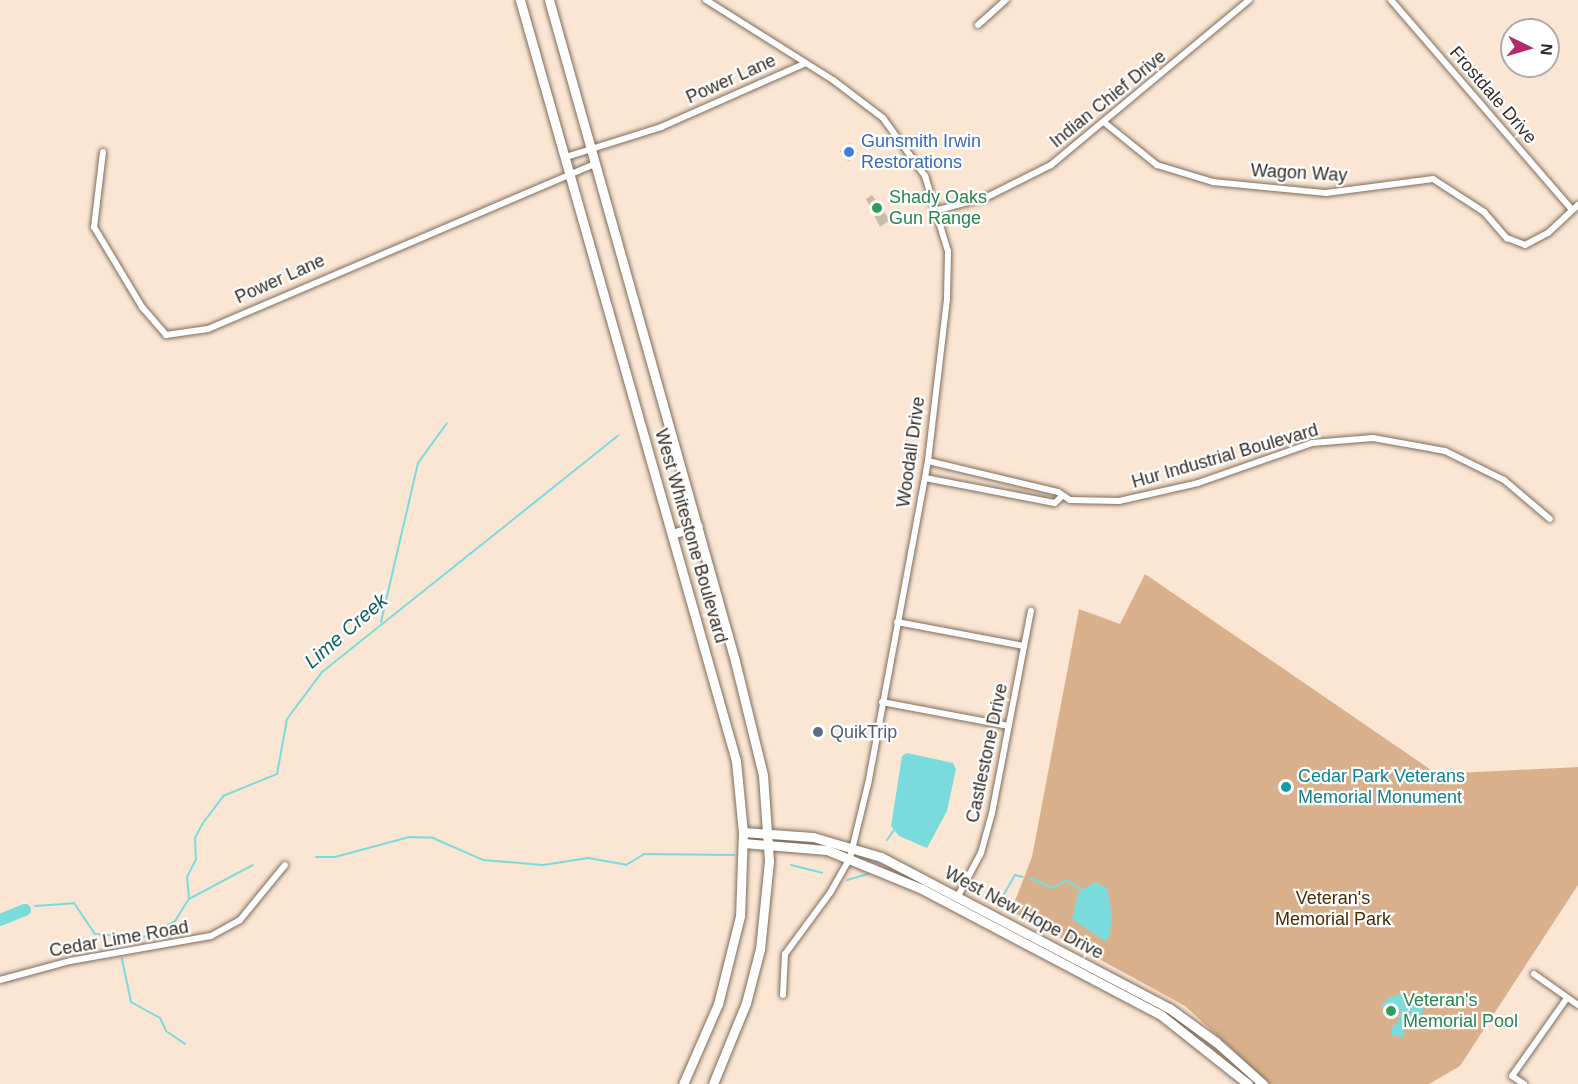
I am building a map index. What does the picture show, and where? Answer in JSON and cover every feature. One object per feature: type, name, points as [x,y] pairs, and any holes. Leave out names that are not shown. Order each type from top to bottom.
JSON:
[{"type":"main road","name":"West Whitestone Boulevard","points":[[520,0],[672,534],[727,718],[743,832],[740,916],[718,1004],[683,1084]]},
{"type":"main road","name":"West Whitestone Boulevard","points":[[549,0],[751,720],[768,831],[767,900],[753,980],[712,1084]]},
{"type":"main road","points":[[672,534],[698,526]]},
{"type":"main road","name":"West New Hope Drive","points":[[743,832],[768,831],[853,845],[958,896],[1169,1008],[1260,1083]]},
{"type":"main road","name":"West New Hope Drive","points":[[743,843],[810,846],[850,858],[922,890],[1161,1015],[1247,1084]]},
{"type":"street","name":"Woodall Drive","points":[[706,0],[806,63],[883,118],[925,176],[938,210],[949,274],[928,461],[853,845],[850,858],[830,893],[785,954],[783,995]]},
{"type":"street","points":[[978,25],[1006,0]]},
{"type":"street","name":"Indian Chief Drive","points":[[938,210],[987,197],[1051,165],[1105,123],[1249,0]]},
{"type":"street","name":"Frostdale Drive","points":[[1391,0],[1575,207]]},
{"type":"street","name":"Power Lane","points":[[566,157],[661,127],[806,63]]},
{"type":"street","name":"Wagon Way","points":[[1105,123],[1157,165],[1214,182],[1326,193],[1433,179],[1484,212],[1507,238],[1525,245],[1548,233],[1575,207]]},
{"type":"street","name":"Power Lane","points":[[103,152],[94,226],[142,307],[166,335],[207,329],[595,164]]},
{"type":"street","name":"Hur Industrial Boulevard","points":[[928,461],[1058,492],[1061,497],[1119,501],[1149,496],[1312,443],[1373,438],[1445,451],[1504,480],[1550,519]]},
{"type":"street","points":[[925,478],[1055,503],[1061,497]]},
{"type":"street","name":"Castlestone Drive","points":[[958,896],[981,853],[1031,611]]},
{"type":"street","points":[[897,622],[1024,646]]},
{"type":"street","points":[[882,702],[1009,726]]},
{"type":"street","name":"Cedar Lime Road","points":[[0,980],[70,961],[211,936],[240,920],[285,865]]},
{"type":"street","points":[[1534,974],[1578,1005]]},
{"type":"street","points":[[1524,1084],[1512,1076],[1567,998]]},
{"type":"street","points":[[1247,1084],[1260,1083]]},
{"type":"green space","name":"Veteran's Memorial Park","points":[[1145,574],[1437,774],[1578,767],[1578,885],[1460,1066],[1429,1084],[1270,1084],[1185,1006],[1011,911],[1032,857],[1079,609],[1120,624]]},
{"type":"water","points":[[907,753],[953,763],[956,769],[947,811],[927,848],[899,836],[891,826],[902,756]]},
{"type":"water","points":[[1095,882],[1107,888],[1112,916],[1110,936],[1105,941],[1072,919],[1078,893]]},
{"type":"water","points":[[1399,994],[1406,995],[1407,1006],[1424,1001],[1421,1024],[1405,1020],[1403,1037],[1391,1035],[1393,1024],[1398,1025],[1399,1014],[1415,1013],[1381,1008],[1387,999]]},
{"type":"building","name":"Gunsmith Irwin Restorations","points":[[850,143],[858,153],[848,161],[840,151]]},
{"type":"building","name":"Shady Oaks Gun Range","points":[[872,195],[890,220],[880,227],[866,199]]},
{"type":"waterway","points":[[381,622],[418,463],[447,423]]},
{"type":"waterway","name":"Lime Creek","points":[[131,937],[142,938],[175,921],[189,899],[187,877],[196,859],[195,838],[203,823],[223,796],[277,774],[287,719],[322,672],[618,436]]},
{"type":"waterway","points":[[887,840],[894,830]]},
{"type":"waterway","points":[[316,857],[335,857],[409,837],[433,838],[483,860],[543,865],[588,858],[626,865],[644,854],[734,855]]},
{"type":"waterway","points":[[189,899],[253,865]]},
{"type":"waterway","points":[[791,865],[822,873]]},
{"type":"waterway","points":[[847,880],[868,874]]},
{"type":"waterway","points":[[1004,894],[1015,875],[1023,877]]},
{"type":"waterway","points":[[1030,878],[1052,888],[1067,880],[1082,890]]},
{"type":"waterway","name":"Lime Creek","points":[[35,906],[74,903],[95,934],[119,936]]},
{"type":"waterway","name":"Lime Creek","points":[[0,920],[25,910]]},
{"type":"waterway","points":[[113,937],[118,948]]},
{"type":"waterway","points":[[122,959],[131,1002],[160,1018],[166,1031],[185,1044]]},
{"type":"place","name":"Gunsmith Irwin Restorations","points":[[849,152]]},
{"type":"place","name":"Shady Oaks Gun Range","points":[[877,208]]},
{"type":"place","name":"QuikTrip","points":[[818,732]]},
{"type":"place","name":"Cedar Park Veterans Memorial Monument","points":[[1286,787]]},
{"type":"place","name":"Veteran's Memorial Pool","points":[[1391,1011]]}]
